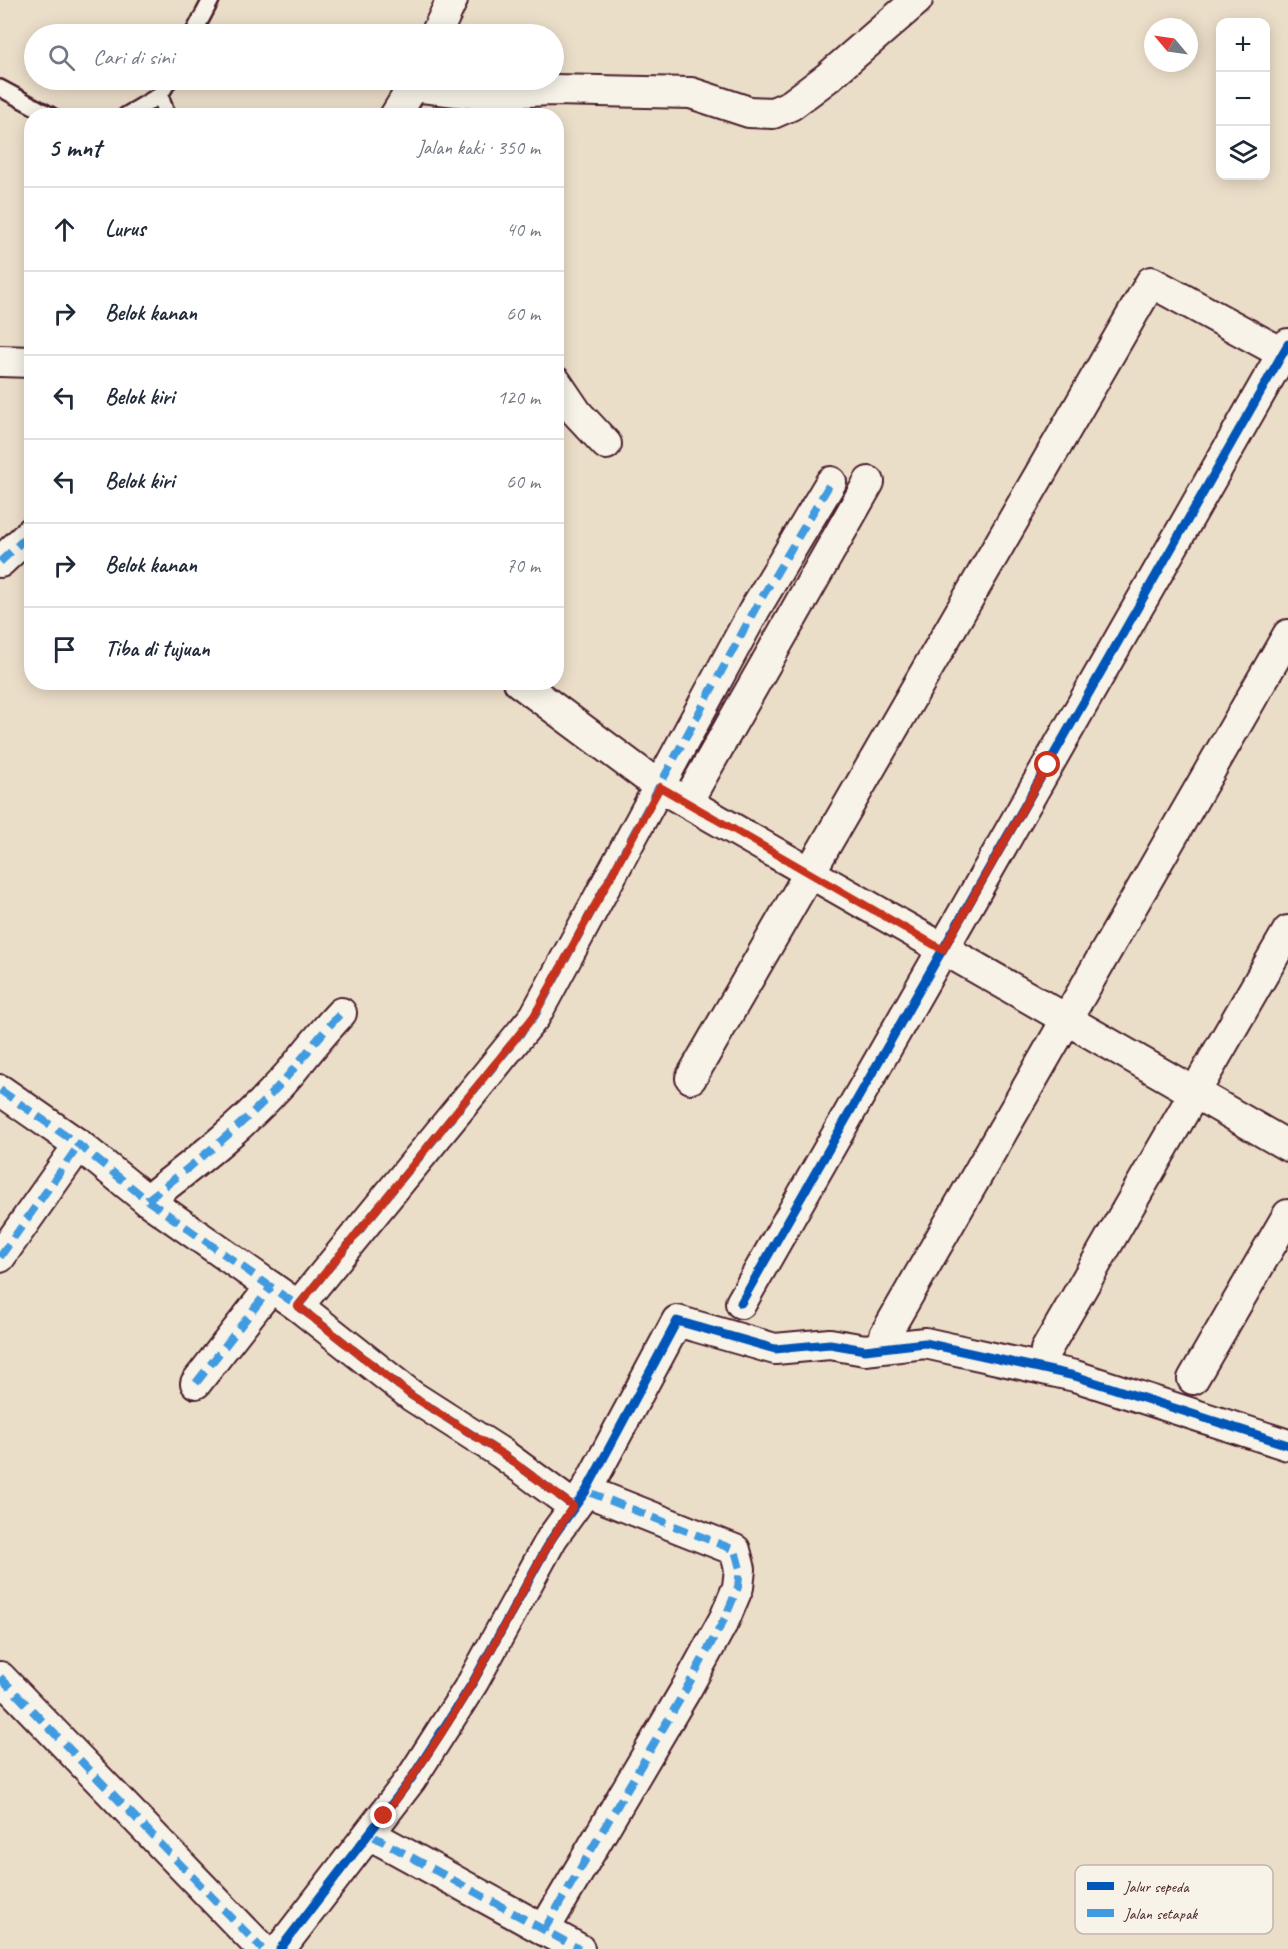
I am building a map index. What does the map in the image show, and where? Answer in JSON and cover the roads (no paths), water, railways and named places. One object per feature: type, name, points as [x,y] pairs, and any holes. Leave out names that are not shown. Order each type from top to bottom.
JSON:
[{"type":"street","points":[[441,24],[452,0]]},
{"type":"street","points":[[456,90],[474,93],[554,90],[691,93],[749,112],[773,113],[791,105],[826,78],[917,0]]},
{"type":"street","points":[[400,108],[411,90]]},
{"type":"street","points":[[691,1078],[1151,282],[1285,349],[741,1303]]},
{"type":"street","points":[[0,361],[24,362]]},
{"type":"street","points":[[564,394],[577,413],[606,444]]},
{"type":"street","points":[[298,1306],[534,1016],[755,609],[831,482]]},
{"type":"street","points":[[687,802],[869,482]]},
{"type":"street","points":[[0,562],[24,540]]},
{"type":"street","points":[[885,1335],[1288,635]]},
{"type":"street","points":[[530,690],[660,787],[1288,1146]]},
{"type":"street","points":[[1046,1350],[1288,931]]},
{"type":"street","points":[[147,1200],[213,1150],[291,1072],[308,1048],[341,1013]]},
{"type":"street","points":[[0,1090],[79,1145],[147,1200],[298,1306],[412,1396],[501,1453],[580,1499],[735,1550],[740,1569],[738,1587],[719,1629],[544,1930]]},
{"type":"street","points":[[0,1257],[79,1145]]},
{"type":"street","points":[[1193,1379],[1288,1215]]},
{"type":"street","points":[[196,1383],[271,1287]]},
{"type":"street","points":[[280,1949],[371,1834],[411,1779],[472,1682],[552,1538],[580,1499],[676,1320],[775,1349],[830,1344],[866,1350],[925,1342],[1075,1377],[1288,1445]]},
{"type":"street","points":[[0,1677],[262,1949]]},
{"type":"street","points":[[371,1834],[579,1949]]},
{"type":"lane","points":[[198,24],[211,0]]},
{"type":"lane","points":[[0,88],[37,108]]},
{"type":"lane","points":[[138,108],[160,95],[163,90]]},
{"type":"lane","points":[[160,95],[164,108]]}]
